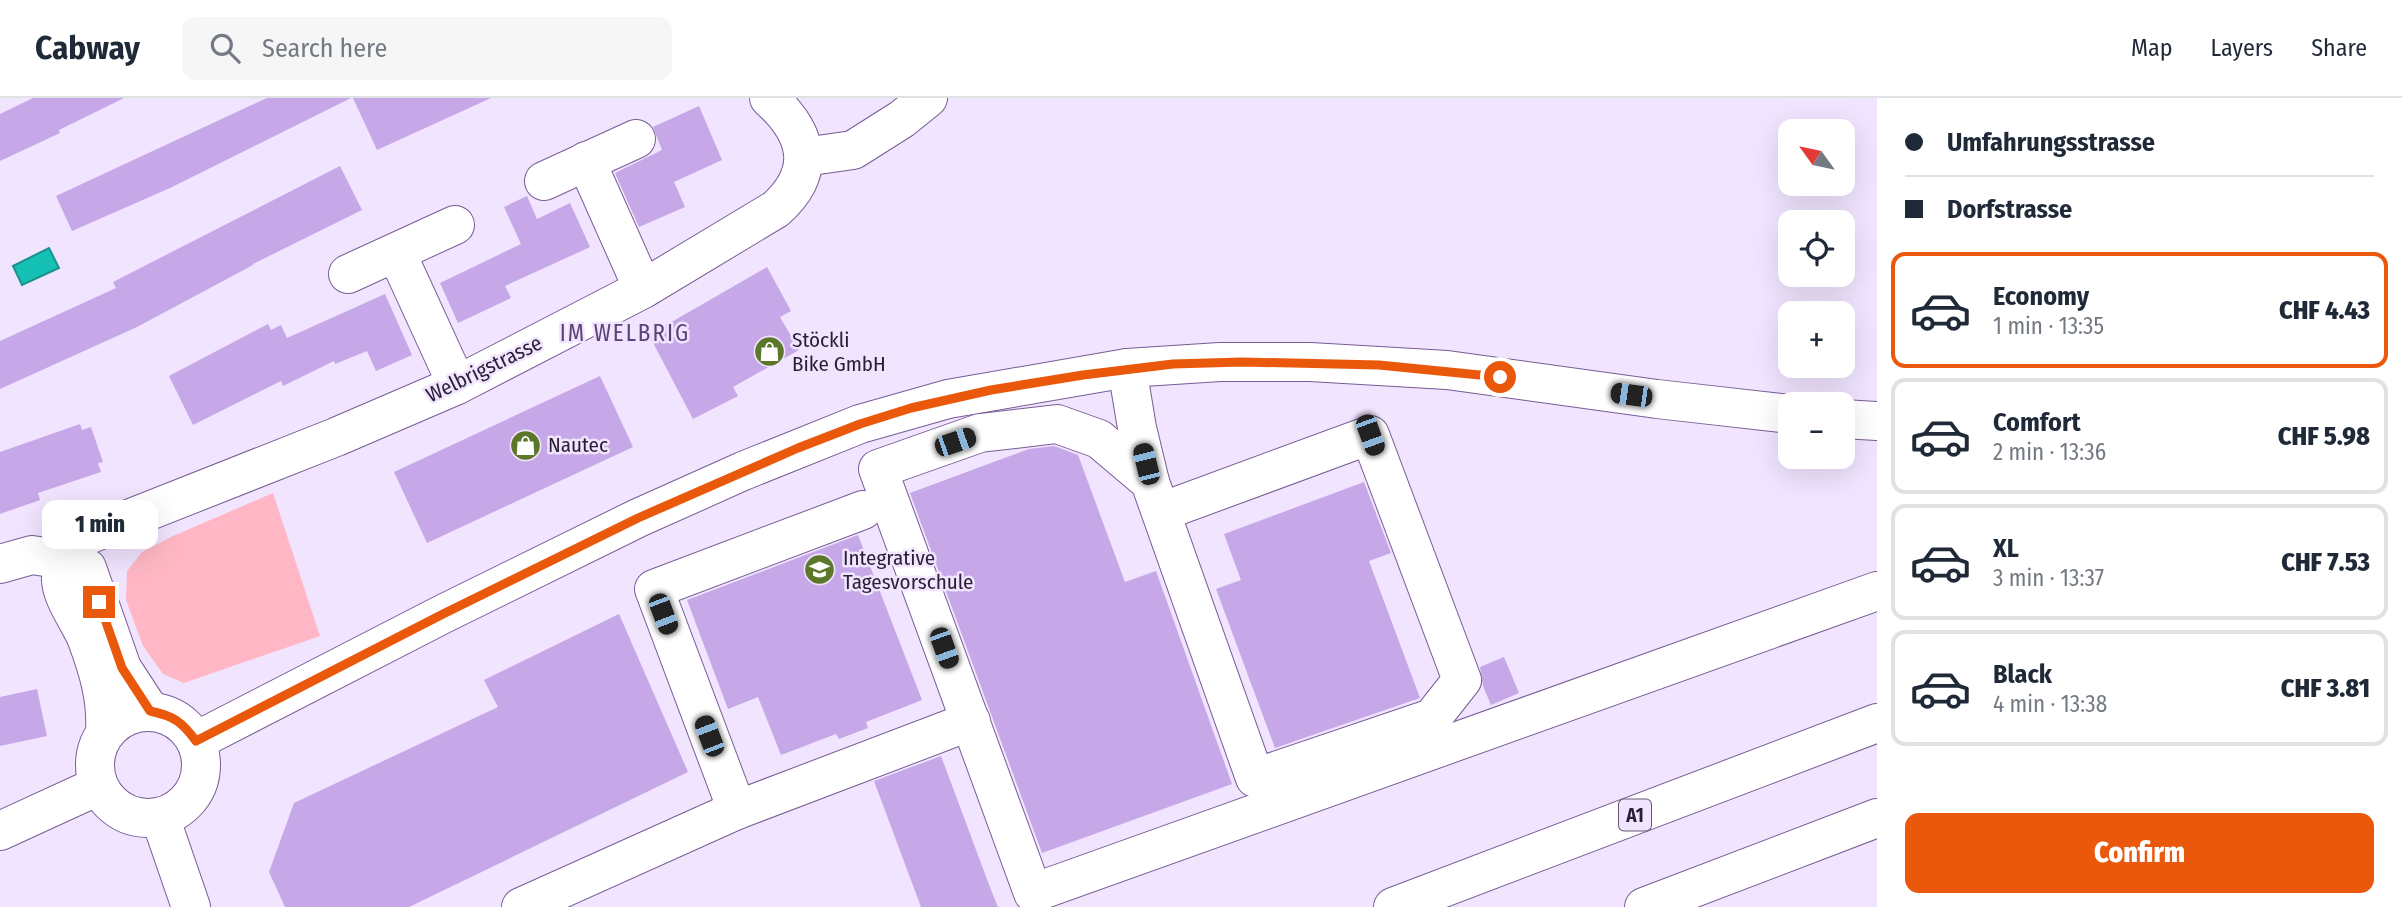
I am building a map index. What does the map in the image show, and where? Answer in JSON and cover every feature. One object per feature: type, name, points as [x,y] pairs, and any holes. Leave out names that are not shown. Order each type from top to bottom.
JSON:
[{"type":"main road","points":[[769,98],[784,111],[799,133],[804,157],[853,150],[902,120],[928,98]]},
{"type":"main road","points":[[544,181],[636,139]]},
{"type":"main road","name":"Welbrigstrasse","points":[[65,560],[78,539],[336,437],[457,385],[643,289],[776,209],[791,195],[801,176],[804,157]]},
{"type":"main road","points":[[586,160],[643,289]]},
{"type":"main road","points":[[348,274],[456,225]]},
{"type":"main road","points":[[397,254],[457,385]]},
{"type":"main road","points":[[196,741],[587,542],[689,495],[860,424],[948,398],[1127,368],[1220,362],[1379,365],[1447,370],[1778,413]]},
{"type":"main road","points":[[1127,368],[1137,428],[1156,497],[1255,778],[1432,718],[1462,680],[1370,435],[1156,497]]},
{"type":"main road","points":[[1855,420],[1877,421]]},
{"type":"main road","points":[[1156,497],[1099,439],[1057,424],[981,433],[878,470],[1033,893],[1877,591]]},
{"type":"main road","points":[[737,810],[654,589],[863,510]]},
{"type":"main road","points":[[0,564],[32,555],[65,560],[87,568],[122,668],[150,711]]},
{"type":"main road","points":[[65,560],[61,578],[64,591],[86,638],[101,682],[106,707],[105,732]]},
{"type":"main road","points":[[150,711],[168,715],[185,726],[196,741],[201,756],[197,786],[189,799],[177,810],[160,817],[144,818],[124,814],[110,803],[98,786],[94,761],[99,742],[112,725],[131,713],[150,711]]},
{"type":"main road","points":[[521,907],[737,810],[971,721]]},
{"type":"main road","name":"A1","points":[[1393,907],[1877,723]]},
{"type":"main road","points":[[0,831],[98,786]]},
{"type":"main road","points":[[160,817],[191,907]]},
{"type":"main road","points":[[1644,907],[1877,818]]},
{"type":"shaded area","points":[[49,248],[59,268],[22,285],[13,266]]},
{"type":"shaded area","points":[[273,493],[320,636],[184,683],[163,674],[143,646],[126,600],[127,571],[142,552]]},
{"type":"building","points":[[33,98],[124,98],[59,130],[60,133],[0,161],[0,114]]},
{"type":"building","points":[[267,98],[351,98],[170,188],[72,231],[56,196]]},
{"type":"building","points":[[353,98],[491,98],[377,150]]},
{"type":"building","points":[[699,106],[722,160],[674,182],[685,207],[639,227],[615,173],[662,150],[653,127]]},
{"type":"building","points":[[340,166],[362,210],[253,264],[137,327],[0,389],[0,341],[116,288],[113,282]]},
{"type":"building","points":[[527,196],[537,219],[570,203],[590,247],[505,286],[511,298],[458,323],[440,283],[521,244],[504,207]]},
{"type":"building","points":[[767,267],[791,311],[780,317],[799,350],[733,387],[738,396],[693,419],[649,335]]},
{"type":"building","points":[[385,294],[412,355],[376,371],[367,351],[335,364],[334,361],[283,386],[281,381],[193,425],[169,376],[268,324],[271,330],[281,325],[287,338]]},
{"type":"building","points":[[600,376],[633,447],[427,543],[394,472]]},
{"type":"building","points":[[80,424],[82,430],[91,427],[103,462],[98,463],[101,472],[38,493],[40,500],[0,514],[0,452]]},
{"type":"building","points":[[1054,446],[1078,455],[1125,582],[1156,571],[1232,784],[1042,853],[910,493],[1029,449]]},
{"type":"building","points":[[1364,482],[1391,553],[1369,561],[1420,698],[1275,748],[1216,589],[1241,580],[1224,534]]},
{"type":"building","points":[[858,535],[922,700],[866,722],[868,728],[839,739],[836,734],[781,755],[758,697],[728,709],[687,600]]},
{"type":"building","points":[[619,614],[688,772],[409,907],[285,907],[269,872],[294,803],[498,707],[484,680]]},
{"type":"building","points":[[1504,657],[1519,693],[1491,705],[1483,686],[1480,667]]},
{"type":"building","points":[[37,689],[47,736],[0,746],[0,697]]},
{"type":"building","points":[[941,756],[998,907],[921,907],[874,781]]},
{"type":"place","name":"Stöckli Bike GmbH","points":[[769,352]]},
{"type":"place","name":"Nautec","points":[[525,445]]},
{"type":"place","name":"Integrative Tagesvorschule","points":[[820,570]]},
{"type":"district","name":"IM WELBRIG","points":[[625,333]]},
{"type":"route","points":[[99,602],[122,668],[150,711],[168,715],[185,726],[196,741],[443,614],[638,518],[798,448],[911,408],[991,390],[1127,368],[1173,364],[1310,362],[1447,370],[1500,377]]}]
